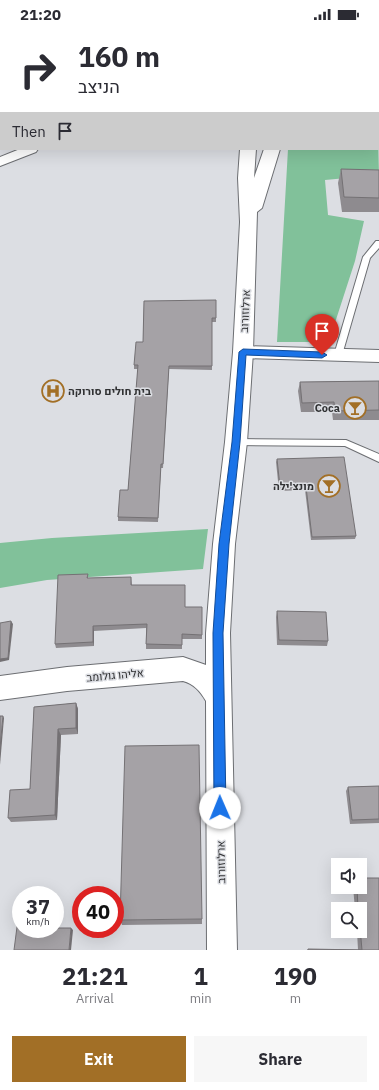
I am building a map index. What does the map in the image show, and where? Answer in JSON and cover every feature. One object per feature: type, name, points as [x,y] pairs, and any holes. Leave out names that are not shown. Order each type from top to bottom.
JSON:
[{"type":"street","points":[[0,162],[29,150]]},
{"type":"street","name":"ארלוזורוב","points":[[222,950],[218,633],[224,544],[236,442],[243,352],[249,222],[246,178],[248,150]]},
{"type":"street","name":"ארלוזורוב","points":[[249,222],[272,150]]},
{"type":"street","points":[[243,352],[379,356]]},
{"type":"street","points":[[183,669],[196,664],[206,656],[218,633]]},
{"type":"street","name":"אליהו גולומב","points":[[0,688],[67,679],[183,669],[197,673],[210,682],[218,698]]},
{"type":"lane","points":[[338,355],[367,257],[379,243]]},
{"type":"lane","points":[[236,442],[346,443],[379,458]]},
{"type":"green space","points":[[288,150],[378,150],[379,175],[325,180],[328,215],[364,221],[355,261],[332,332],[318,342],[277,342]]},
{"type":"green space","points":[[208,529],[203,569],[47,580],[0,588],[0,543],[52,538]]},
{"type":"building","points":[[341,169],[379,170],[379,198],[344,197]]},
{"type":"building","points":[[216,300],[216,318],[212,318],[212,366],[169,366],[158,518],[118,517],[120,490],[128,490],[138,365],[134,365],[136,342],[143,342],[144,301]]},
{"type":"building","points":[[379,381],[379,410],[335,411],[334,402],[302,403],[300,382]]},
{"type":"building","points":[[344,457],[356,536],[312,537],[306,487],[280,487],[277,459]]},
{"type":"building","points":[[88,574],[87,578],[131,577],[131,585],[185,585],[185,607],[202,607],[202,635],[182,634],[182,645],[146,644],[147,624],[93,626],[93,642],[55,644],[58,575]]},
{"type":"building","points":[[277,611],[326,612],[328,641],[279,640]]},
{"type":"building","points":[[11,621],[8,658],[0,659],[0,623]]},
{"type":"building","points":[[76,703],[76,728],[58,729],[55,815],[8,818],[10,790],[30,789],[34,707]]},
{"type":"building","points":[[0,716],[3,716],[0,748]]},
{"type":"building","points":[[199,745],[202,919],[124,920],[124,886],[121,886],[125,746]]},
{"type":"building","points":[[379,786],[379,819],[352,820],[348,787]]},
{"type":"building","points":[[367,878],[379,878],[379,950],[362,950],[361,938],[367,938],[367,902],[358,902],[357,894],[367,894]]},
{"type":"building","points":[[64,928],[71,928],[69,950],[14,950],[16,938],[64,938]]},
{"type":"building","points":[[308,949],[362,950],[308,950]]},
{"type":"place","name":"בית חולים סורוקה","points":[[53,391]]},
{"type":"place","name":"Coca","points":[[355,408]]},
{"type":"place","name":"מונצ'ילה","points":[[329,486]]},
{"type":"route","points":[[220,808],[218,633],[224,544],[236,442],[243,352],[322,355]]}]
